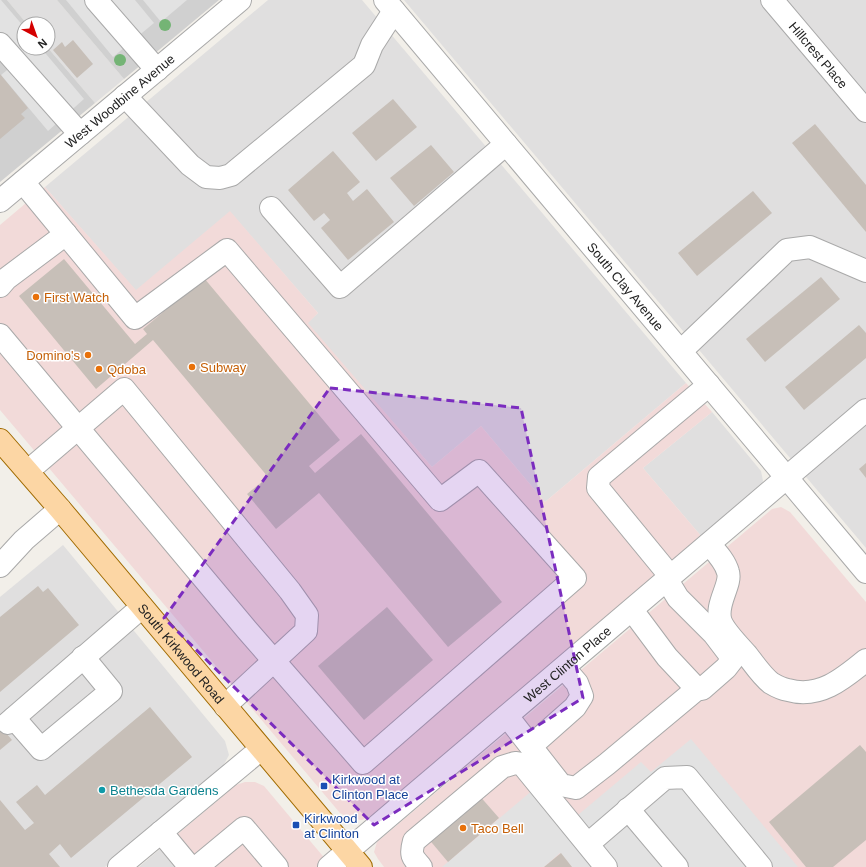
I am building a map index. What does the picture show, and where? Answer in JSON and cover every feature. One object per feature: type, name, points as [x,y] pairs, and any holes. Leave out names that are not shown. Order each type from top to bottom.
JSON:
[{"type":"main road","name":"South Kirkwood Road","points":[[0,440],[28,471],[354,859]]},
{"type":"street","points":[[96,0],[157,70]]},
{"type":"street","name":"West Woodbine Avenue","points":[[0,201],[240,0]]},
{"type":"street","name":"Hillcrest Place","points":[[772,0],[866,110]]},
{"type":"street","points":[[125,96],[190,166],[206,176],[220,178],[230,175],[364,65],[390,6]]},
{"type":"street","name":"South Clay Avenue","points":[[390,6],[866,572]]},
{"type":"street","points":[[0,44],[80,134]]},
{"type":"street","points":[[271,208],[340,287],[506,144]]},
{"type":"street","points":[[0,335],[274,660],[363,763],[575,578],[479,471],[440,500],[227,250],[135,318],[23,182]]},
{"type":"street","points":[[0,286],[6,279],[66,234]]},
{"type":"street","points":[[681,351],[787,250],[810,247],[866,271]]},
{"type":"street","points":[[507,716],[561,785],[576,788],[607,764],[696,689],[702,689],[726,668],[733,659],[714,634],[678,598],[669,578],[598,488],[599,477],[709,385]]},
{"type":"street","points":[[28,471],[124,389],[290,591],[307,615],[306,631],[224,706]]},
{"type":"street","name":"West Clinton Place","points":[[329,867],[354,859],[507,716],[866,410]]},
{"type":"street","points":[[0,566],[24,540],[60,509]]},
{"type":"street","points":[[709,544],[722,560],[729,576],[721,599],[720,622],[771,683],[783,689],[797,693],[825,689],[850,673],[866,660]]},
{"type":"street","points":[[83,657],[111,691],[41,749],[11,720],[83,657],[142,607]]},
{"type":"street","points":[[632,610],[667,657],[696,689]]},
{"type":"street","points":[[531,746],[575,707],[582,696],[577,683],[564,668]]},
{"type":"street","points":[[119,867],[261,749]]},
{"type":"street","points":[[421,867],[411,851],[414,841],[502,766],[515,763],[522,764],[606,867]]},
{"type":"street","points":[[588,844],[665,778],[687,777],[761,867]]},
{"type":"street","points":[[628,809],[677,867]]},
{"type":"street","points":[[197,867],[244,828],[277,867]]},
{"type":"street","points":[[161,832],[190,867]]},
{"type":"highlighted area","points":[[330,388],[521,408],[583,698],[374,825],[164,618]]},
{"type":"shaded area","points":[[0,0],[7,0],[20,16],[16,16],[16,56],[55,56],[95,103],[0,182]]},
{"type":"shaded area","points":[[1,0],[16,18],[16,56],[48,56],[84,99],[48,131],[1,75],[12,66],[0,59]]},
{"type":"shaded area","points":[[7,0],[57,0],[124,79],[95,103],[55,56],[56,16],[20,16]]},
{"type":"shaded area","points":[[57,0],[219,0],[124,79]]},
{"type":"shaded area","points":[[66,0],[135,0],[154,23],[113,57]]},
{"type":"shaded area","points":[[143,0],[187,0],[161,22]]},
{"type":"shaded area","points":[[268,0],[362,0],[686,383],[545,502],[481,426],[432,467],[307,323],[318,313],[230,212],[136,291],[45,187]]},
{"type":"shaded area","points":[[404,0],[762,0],[837,88],[866,123],[866,548]]},
{"type":"shaded area","points":[[783,0],[866,0],[866,98]]},
{"type":"shaded area","points":[[45,187],[136,290],[230,211],[318,313],[308,323],[432,467],[481,426],[545,502],[686,383],[712,412],[643,468],[702,537],[377,813],[362,820],[352,819],[340,813],[0,410],[0,225]]},
{"type":"shaded area","points":[[712,412],[761,471],[763,481],[759,489],[702,537],[643,468]]},
{"type":"shaded area","points":[[781,507],[790,512],[866,602],[866,867],[384,867],[374,852],[377,842],[772,509]]},
{"type":"shaded area","points":[[63,545],[225,741],[229,755],[223,766],[214,777],[105,867],[0,867],[0,597]]},
{"type":"shaded area","points":[[691,739],[798,867],[572,867],[560,853],[544,867],[442,867],[547,778],[578,815],[641,762],[651,772]]},
{"type":"shaded area","points":[[245,782],[255,782],[264,786],[332,867],[175,867],[160,849],[236,785]]},
{"type":"shaded area","points":[[160,849],[175,867],[139,867]]},
{"type":"building","points":[[73,40],[93,64],[77,78],[56,54],[56,47],[62,42],[65,47]]},
{"type":"building","points":[[0,74],[28,108],[21,114],[25,118],[0,139]]},
{"type":"building","points":[[393,99],[417,127],[376,161],[352,133]]},
{"type":"building","points":[[815,124],[866,185],[866,232],[792,143]]},
{"type":"building","points":[[431,145],[454,172],[414,206],[390,178]]},
{"type":"building","points":[[333,151],[360,182],[347,193],[353,201],[367,189],[394,222],[348,260],[321,228],[330,220],[324,213],[314,221],[288,190]]},
{"type":"building","points":[[753,191],[772,213],[697,276],[678,253]]},
{"type":"building","points":[[64,259],[135,344],[147,334],[143,329],[204,278],[340,440],[309,466],[315,473],[361,434],[502,602],[448,647],[319,493],[276,529],[247,494],[268,477],[153,340],[96,389],[19,296]]},
{"type":"building","points":[[821,277],[840,299],[765,362],[746,339]]},
{"type":"building","points":[[859,325],[866,333],[866,358],[804,410],[785,387]]},
{"type":"building","points":[[866,463],[866,478],[859,469]]},
{"type":"building","points":[[38,586],[43,592],[48,588],[79,625],[0,692],[0,617]]},
{"type":"building","points":[[387,607],[433,660],[364,720],[318,666]]},
{"type":"building","name":"Bethesda Gardens","points":[[150,707],[192,757],[71,858],[60,844],[49,854],[60,867],[0,867],[0,800],[25,830],[34,823],[16,802],[37,785],[45,795]]},
{"type":"building","points":[[0,726],[12,740],[0,750]]},
{"type":"building","points":[[860,745],[866,752],[866,840],[833,867],[806,867],[769,822]]},
{"type":"building","name":"Taco Bell","points":[[478,794],[499,818],[448,862],[427,837]]},
{"type":"building","points":[[561,853],[572,867],[544,867]]},
{"type":"place","name":"First Watch","points":[[36,297]]},
{"type":"place","name":"Domino's","points":[[88,355]]},
{"type":"place","name":"Subway","points":[[192,367]]},
{"type":"place","name":"Qdoba","points":[[99,369]]},
{"type":"place","name":"Kirkwood at Clinton Place","points":[[324,786]]},
{"type":"place","name":"Bethesda Gardens","points":[[102,790]]},
{"type":"place","name":"Kirkwood at Clinton","points":[[296,825]]},
{"type":"place","name":"Taco Bell","points":[[463,828]]}]
